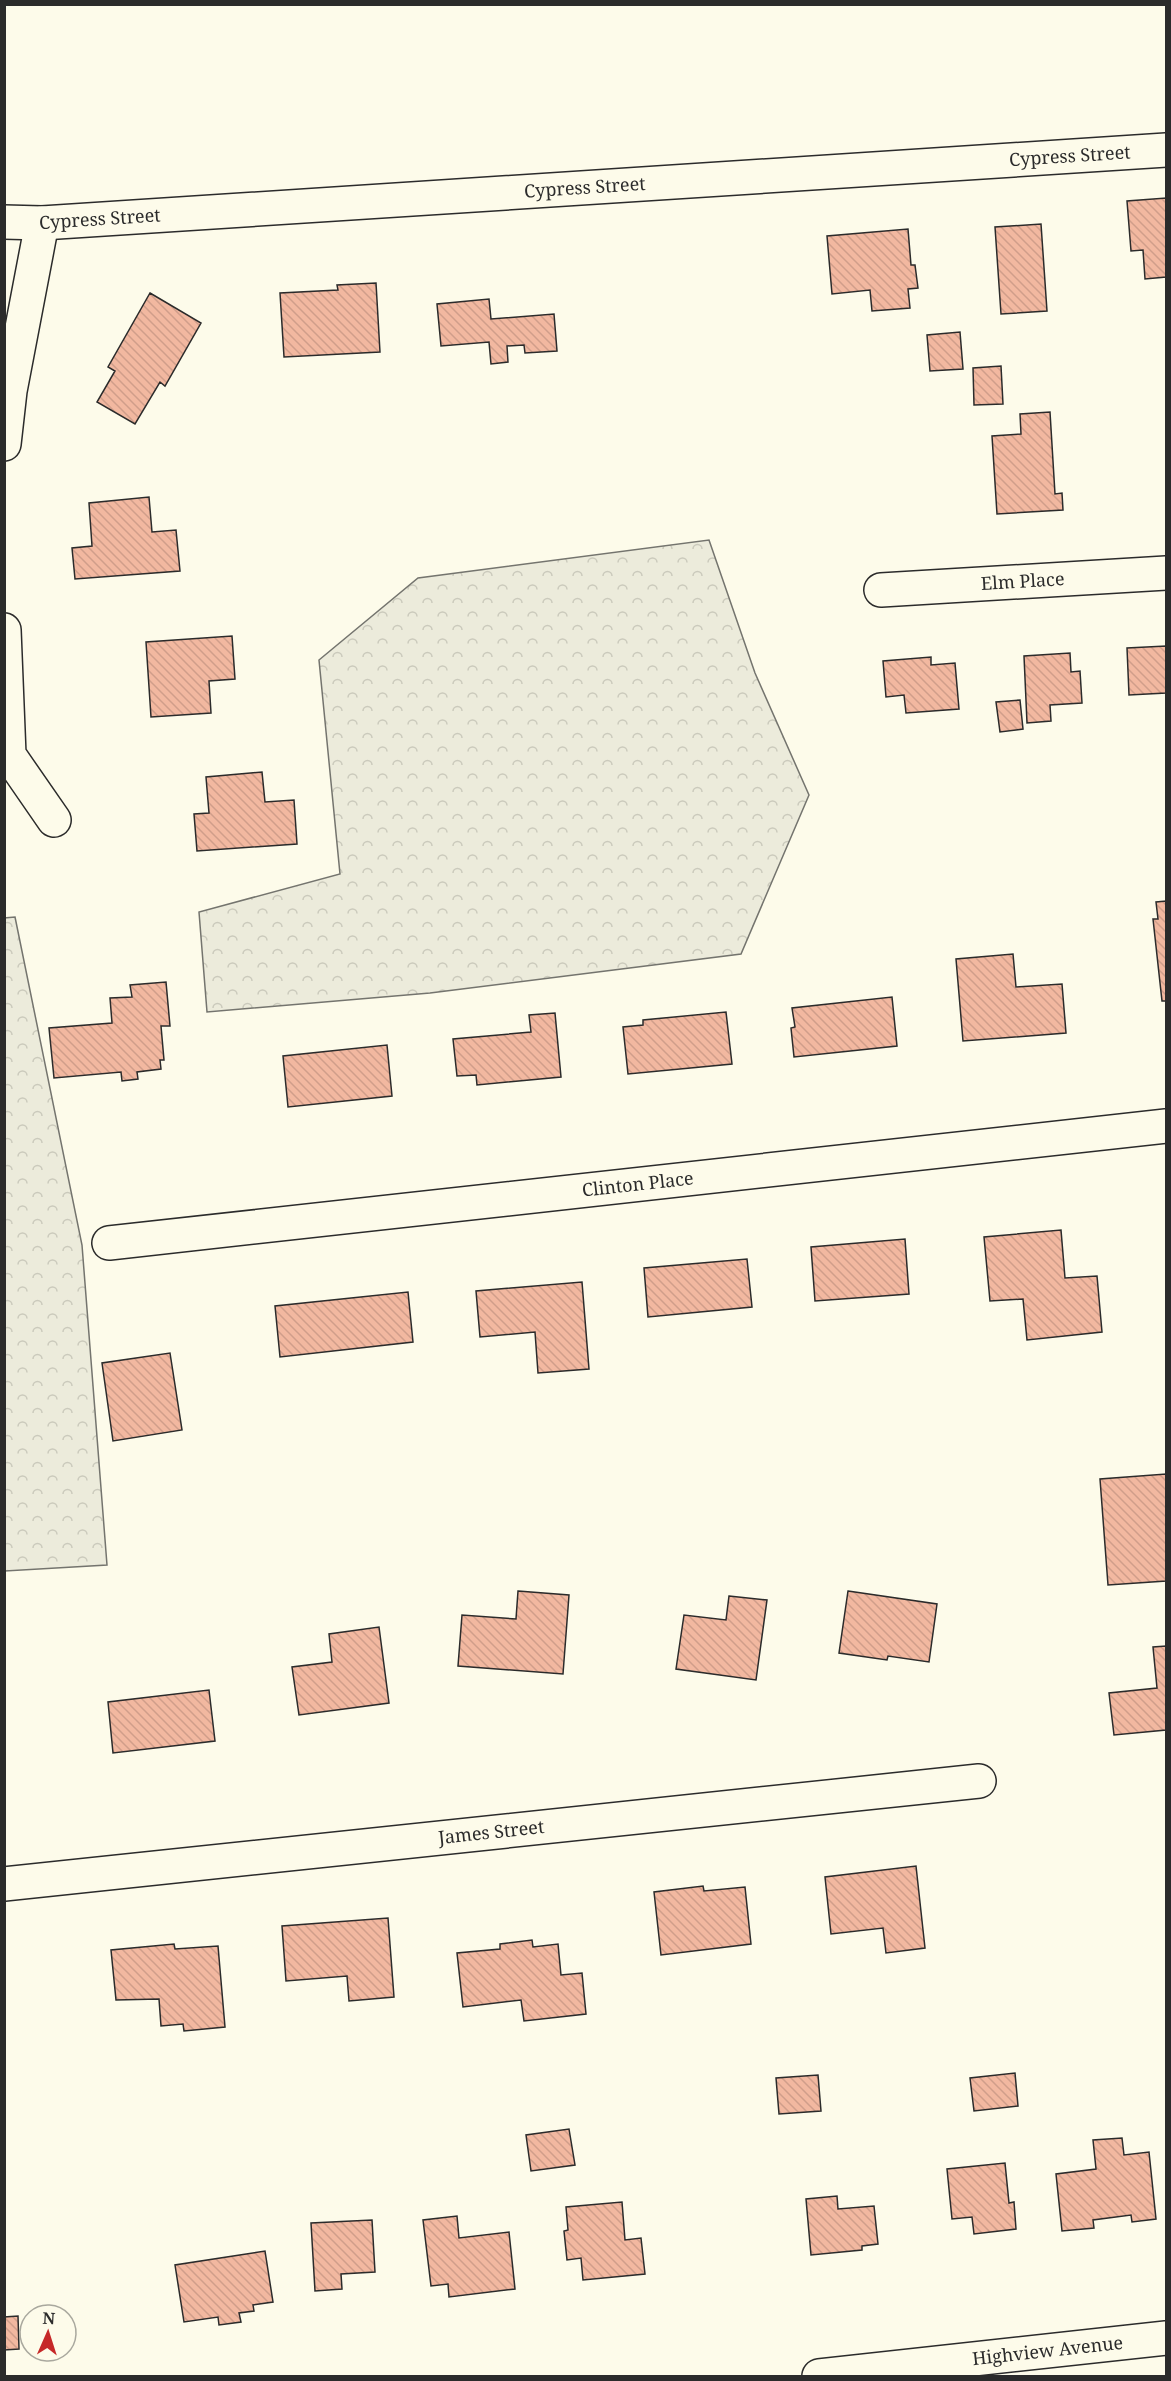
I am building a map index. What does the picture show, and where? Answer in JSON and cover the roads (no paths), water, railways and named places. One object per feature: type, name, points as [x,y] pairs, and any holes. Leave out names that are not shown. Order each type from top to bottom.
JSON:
[{"type":"street","name":"Cypress Street","points":[[4,222],[42,223],[1167,150]]},
{"type":"street","points":[[4,444],[10,391],[42,223]]},
{"type":"street","name":"Elm Place","points":[[881,590],[1167,573]]},
{"type":"street","points":[[4,630],[9,755],[54,820]]},
{"type":"street","name":"Clinton Place","points":[[109,1243],[1167,1126]]},
{"type":"street","name":"James Street","points":[[4,1884],[979,1781]]},
{"type":"street","name":"Highview Avenue","points":[[819,2376],[1167,2338]]}]
